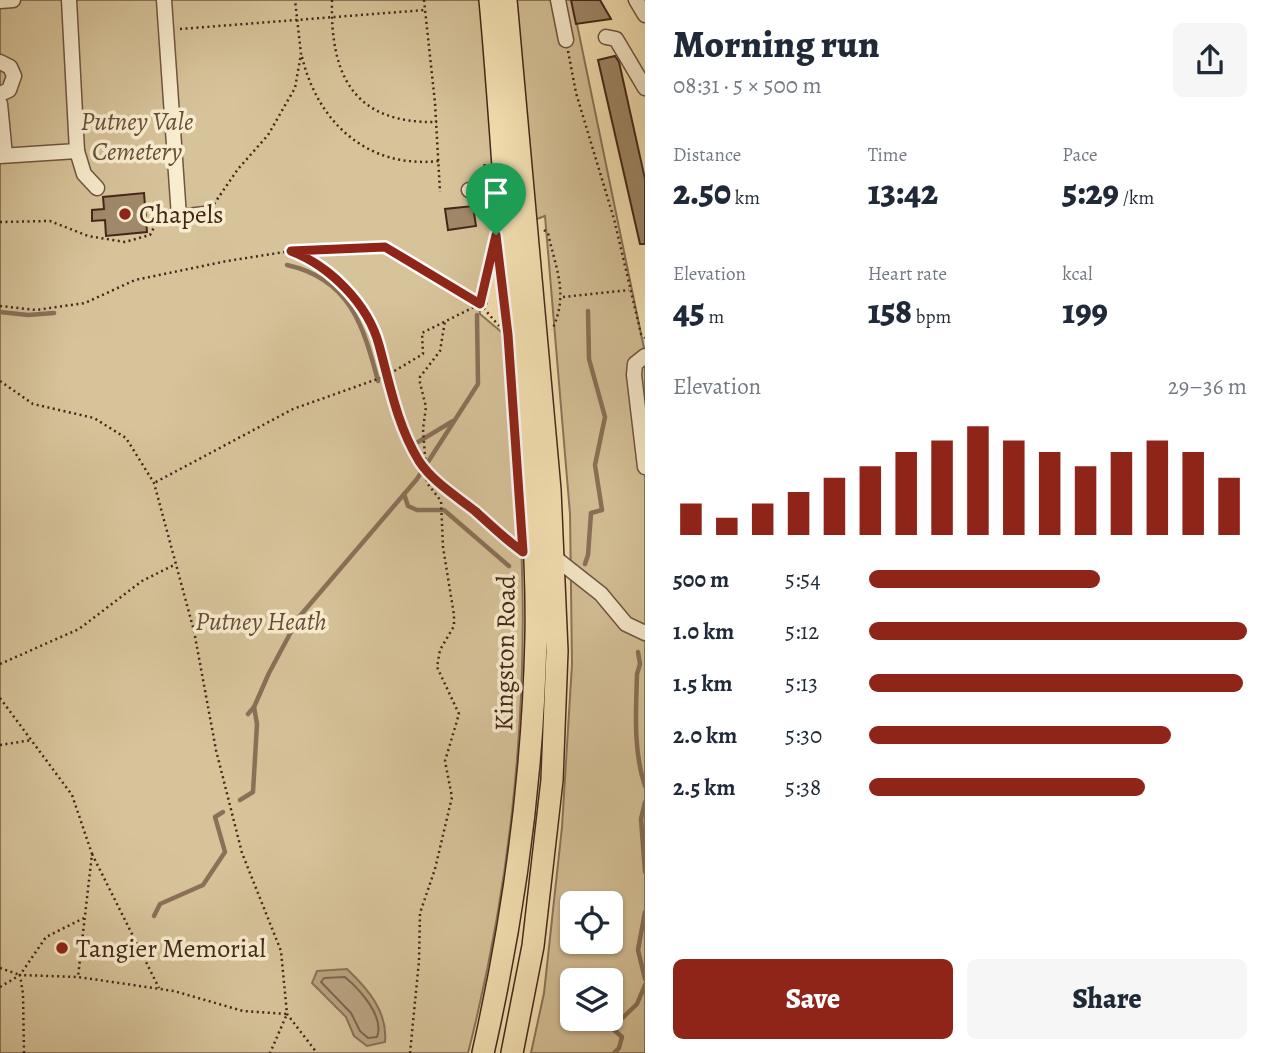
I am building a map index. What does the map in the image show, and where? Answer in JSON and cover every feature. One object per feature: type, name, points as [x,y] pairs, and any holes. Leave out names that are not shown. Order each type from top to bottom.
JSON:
[{"type":"highway","name":"Kingston Road","points":[[483,1053],[508,934],[524,810],[533,724],[536,635],[534,526],[490,0]]},
{"type":"highway","name":"Kingston Road","points":[[506,0],[550,490],[557,651],[552,780],[533,946],[512,1053]]},
{"type":"street","points":[[0,1],[13,0]]},
{"type":"street","points":[[68,0],[77,151],[84,174],[97,188]]},
{"type":"street","points":[[164,0],[179,217],[207,213]]},
{"type":"street","points":[[558,0],[566,40]]},
{"type":"street","points":[[636,0],[645,14]]},
{"type":"street","points":[[606,37],[616,39],[645,88]]},
{"type":"street","points":[[0,62],[9,67],[14,76],[9,90],[0,94]]},
{"type":"street","points":[[0,104],[2,155],[77,151]]},
{"type":"street","points":[[470,190],[504,187]]},
{"type":"street","points":[[645,356],[635,364],[634,375],[645,467]]},
{"type":"street","points":[[554,557],[600,594],[626,624],[645,633]]},
{"type":"path","points":[[295,0],[301,54],[309,84],[331,121],[358,144],[400,161],[439,161]]},
{"type":"path","points":[[332,0],[338,57],[352,92],[381,115],[402,121],[437,122]]},
{"type":"path","points":[[424,0],[437,122],[440,192]]},
{"type":"path","points":[[166,30],[425,10]]},
{"type":"path","points":[[566,40],[576,93],[614,219],[641,334],[645,338]]},
{"type":"path","points":[[207,213],[238,169],[268,135],[295,88],[301,54]]},
{"type":"path","points":[[484,196],[485,210],[493,230]]},
{"type":"path","points":[[0,222],[50,221],[88,236],[125,242],[149,235],[159,218],[179,217]]},
{"type":"path","points":[[542,228],[548,233],[563,297],[560,313],[550,335]]},
{"type":"path","points":[[0,306],[36,310],[85,303],[135,280],[291,251],[385,247],[480,304],[499,325]]},
{"type":"path","points":[[480,304],[493,247]]},
{"type":"path","points":[[291,251],[309,258],[338,281],[366,313],[379,344],[400,419],[425,468],[523,552],[522,540]]},
{"type":"path","points":[[563,297],[629,290]]},
{"type":"path","points":[[154,483],[293,409],[386,376],[424,354],[422,333],[480,304],[491,303]]},
{"type":"path","points":[[410,1053],[420,912],[435,869],[453,797],[446,761],[459,714],[438,667],[440,650],[454,626],[454,615],[443,547],[441,501],[427,483],[423,429],[426,407],[420,377],[440,351],[445,320]]},
{"type":"path","points":[[0,381],[33,404],[94,418],[126,438],[154,483],[194,631],[216,750],[242,853],[281,951],[287,1014],[270,1053]]},
{"type":"path","points":[[0,664],[79,629],[142,581],[176,564]]},
{"type":"path","points":[[0,698],[72,795],[92,854],[159,988]]},
{"type":"path","points":[[0,745],[32,740]]},
{"type":"path","points":[[78,977],[92,854]]},
{"type":"path","points":[[0,987],[20,975],[46,937],[84,918]]},
{"type":"path","points":[[0,968],[20,975],[78,977],[159,988],[243,1011],[287,1014],[317,1053]]},
{"type":"path","points":[[20,975],[24,1053]]},
{"type":"green space","name":"Putney Heath","points":[[0,0],[572,0],[645,353],[645,1053],[531,1053],[544,993],[562,827],[572,664],[570,514],[545,216],[493,235],[479,302],[480,314],[505,335],[519,510],[523,629],[518,752],[512,813],[494,934],[468,1053],[0,1053]]},
{"type":"water","points":[[347,969],[369,993],[380,1011],[385,1042],[367,1046],[354,1036],[346,1017],[312,983],[317,971]]},
{"type":"building","points":[[571,0],[600,0],[611,19],[576,24]]},
{"type":"building","points":[[615,56],[619,62],[645,179],[645,244],[640,244],[598,60]]},
{"type":"building","name":"Chapels","points":[[144,193],[147,232],[106,236],[105,220],[92,221],[92,210],[104,209],[103,197]]},
{"type":"building","points":[[473,206],[476,226],[448,230],[445,209]]},
{"type":"waterway","points":[[287,265],[326,281],[340,293],[359,323],[378,381]]},
{"type":"waterway","points":[[585,564],[591,513],[602,510],[595,465],[605,417],[589,359],[588,311]]},
{"type":"waterway","points":[[0,312],[28,315],[54,313]]},
{"type":"waterway","points":[[248,714],[299,617],[417,479],[478,384],[477,315]]},
{"type":"waterway","points":[[418,442],[453,421]]},
{"type":"waterway","points":[[404,494],[408,506],[417,510],[444,510],[509,566]]},
{"type":"waterway","points":[[638,652],[640,664],[637,674],[636,730],[645,786]]},
{"type":"waterway","points":[[240,800],[253,792],[257,724],[254,707]]},
{"type":"waterway","points":[[645,802],[641,819],[645,872]]},
{"type":"waterway","points":[[154,916],[160,904],[203,885],[225,852],[215,817],[223,812]]},
{"type":"waterway","points":[[645,912],[638,950],[645,979]]},
{"type":"waterway","points":[[614,1053],[619,1048],[622,1037],[612,1028],[637,1004],[645,985]]},
{"type":"place","name":"Chapels","points":[[125,214]]},
{"type":"place","name":"Tangier Memorial","points":[[62,948]]},
{"type":"route","points":[[496,235],[508,335],[523,552],[505,540],[419,461],[395,407],[379,344],[366,313],[338,281],[309,258],[291,251],[385,247],[480,304],[496,235]]},
{"type":"park label","name":"Putney Vale Cemetery","points":[[137,136]]}]
